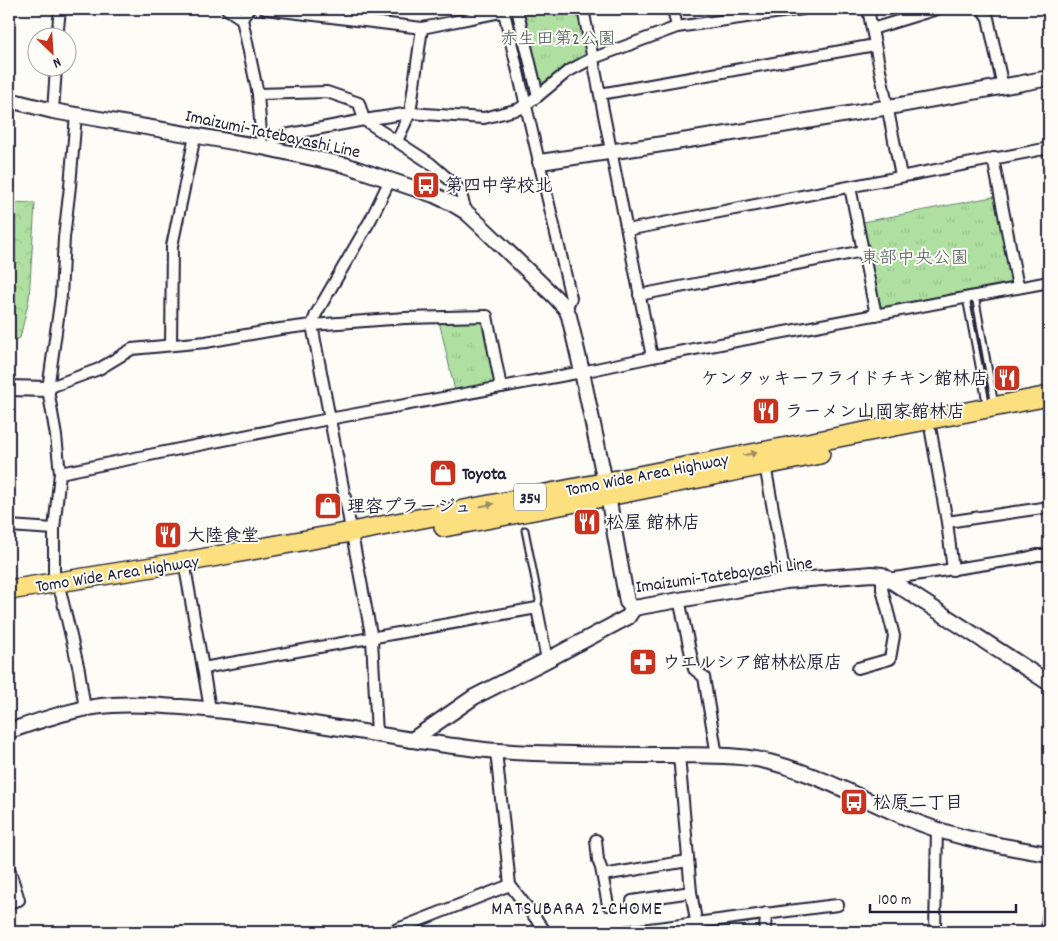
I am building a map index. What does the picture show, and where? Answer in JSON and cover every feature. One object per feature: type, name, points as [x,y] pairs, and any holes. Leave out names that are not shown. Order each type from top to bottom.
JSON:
[{"type":"highway","name":"Tomo Wide Area Highway","points":[[9,602],[58,589],[352,538],[606,489],[1049,396]]},
{"type":"highway","name":"Tomo Wide Area Highway","points":[[606,489],[765,465],[1049,409]]},
{"type":"highway","name":"Tomo Wide Area Highway","points":[[9,590],[58,589]]},
{"type":"street","points":[[58,28],[60,9]]},
{"type":"street","points":[[227,9],[242,19]]},
{"type":"street","points":[[248,9],[242,19],[258,94],[266,148]]},
{"type":"street","points":[[265,9],[422,28],[516,9],[538,96]]},
{"type":"street","points":[[583,9],[652,357]]},
{"type":"street","points":[[673,9],[677,27]]},
{"type":"street","points":[[266,148],[273,141],[285,135],[364,120],[410,114],[484,118],[519,109],[567,72],[593,58],[677,27],[803,9]]},
{"type":"street","points":[[868,9],[901,176]]},
{"type":"street","points":[[872,29],[938,9]]},
{"type":"street","points":[[982,9],[988,18],[1003,87]]},
{"type":"street","points":[[504,12],[571,298],[566,309]]},
{"type":"street","points":[[397,141],[410,114],[422,28]]},
{"type":"street","points":[[600,94],[875,45]]},
{"type":"street","points":[[53,111],[55,78]]},
{"type":"street","points":[[540,162],[888,108],[1049,78]]},
{"type":"street","points":[[258,94],[327,92],[358,103],[364,120],[430,163],[453,182],[460,190],[466,212]]},
{"type":"street","name":"Imaizumi-Tatebayashi Line","points":[[9,100],[53,111],[266,148],[345,165],[434,195],[466,212],[555,296],[566,309],[572,324],[627,602],[630,607],[634,608],[786,581],[872,574],[885,577]]},
{"type":"street","points":[[76,115],[64,238],[61,296],[48,389],[60,473],[54,529],[54,572],[79,670],[86,709]]},
{"type":"street","points":[[171,345],[172,246],[195,136]]},
{"type":"street","points":[[627,230],[1049,148]]},
{"type":"street","points":[[993,158],[1018,287]]},
{"type":"street","points":[[377,734],[372,639],[312,325],[316,314],[371,219],[390,180]]},
{"type":"street","points":[[850,187],[876,315]]},
{"type":"street","points":[[640,295],[863,251]]},
{"type":"street","points":[[60,473],[329,419],[1049,282]]},
{"type":"street","points":[[9,388],[48,389],[99,369],[132,349],[206,342],[312,325],[405,318],[487,316],[501,386]]},
{"type":"street","points":[[931,432],[954,570]]},
{"type":"street","points":[[765,465],[786,581]]},
{"type":"street","points":[[947,522],[1049,507]]},
{"type":"street","points":[[9,526],[54,529]]},
{"type":"street","points":[[885,577],[954,570],[1037,555],[1049,555]]},
{"type":"street","points":[[185,568],[210,709]]},
{"type":"street","points":[[858,668],[890,659],[894,636],[882,589],[885,577]]},
{"type":"street","points":[[885,577],[1049,683]]},
{"type":"street","points":[[679,599],[694,669],[704,677],[717,756]]},
{"type":"street","points":[[203,668],[537,608],[547,660]]},
{"type":"street","points":[[412,740],[474,697],[628,616],[634,608]]},
{"type":"street","points":[[9,731],[86,709],[137,704],[210,709],[496,751],[729,756],[787,766],[827,781],[937,830],[1049,854]]},
{"type":"street","points":[[496,751],[510,886],[546,932]]},
{"type":"street","points":[[679,756],[691,892],[697,928]]},
{"type":"street","points":[[935,932],[937,830]]},
{"type":"street","points":[[596,840],[598,860],[608,905]]},
{"type":"street","points":[[602,875],[688,861]]},
{"type":"street","points":[[9,868],[19,900],[9,903]]},
{"type":"street","points":[[390,932],[510,886]]},
{"type":"street","points":[[632,901],[691,892]]},
{"type":"street","points":[[624,932],[697,928],[766,913],[838,905]]},
{"type":"street","points":[[766,913],[766,932]]},
{"type":"lane","points":[[970,296],[976,301],[994,400],[991,407],[986,402],[967,303],[970,296]]},
{"type":"lane","points":[[524,530],[539,600],[537,608]]},
{"type":"lane","points":[[1044,932],[1046,916],[1049,916]]},
{"type":"green space","name":"赤生田第2公園","points":[[537,9],[581,9],[591,59],[537,94],[525,17],[526,11]]},
{"type":"green space","name":"東部中央公園","points":[[997,196],[1013,279],[1011,284],[883,309],[878,305],[863,222]]},
{"type":"green space","points":[[9,202],[35,203],[29,299],[20,338],[9,342]]},
{"type":"green space","points":[[487,316],[500,383],[455,391],[439,321]]},
{"type":"waterway","points":[[512,9],[527,75]]},
{"type":"place","name":"第四中学校北","points":[[426,185]]},
{"type":"place","name":"ケンタッキーフライドチキン館林店","points":[[1007,378]]},
{"type":"place","name":"ラーメン山岡家館林店","points":[[766,411]]},
{"type":"place","name":"Toyota","points":[[443,473]]},
{"type":"place","name":"理容プラージュ","points":[[328,506]]},
{"type":"place","name":"松屋 館林店","points":[[587,522]]},
{"type":"place","name":"大陸食堂","points":[[168,535]]},
{"type":"place","name":"ウエルシア館林松原店","points":[[643,662]]},
{"type":"place","name":"松原二丁目","points":[[854,802]]},
{"type":"district","name":"MATSUBARA 2-CHOME","points":[[577,907]]}]
